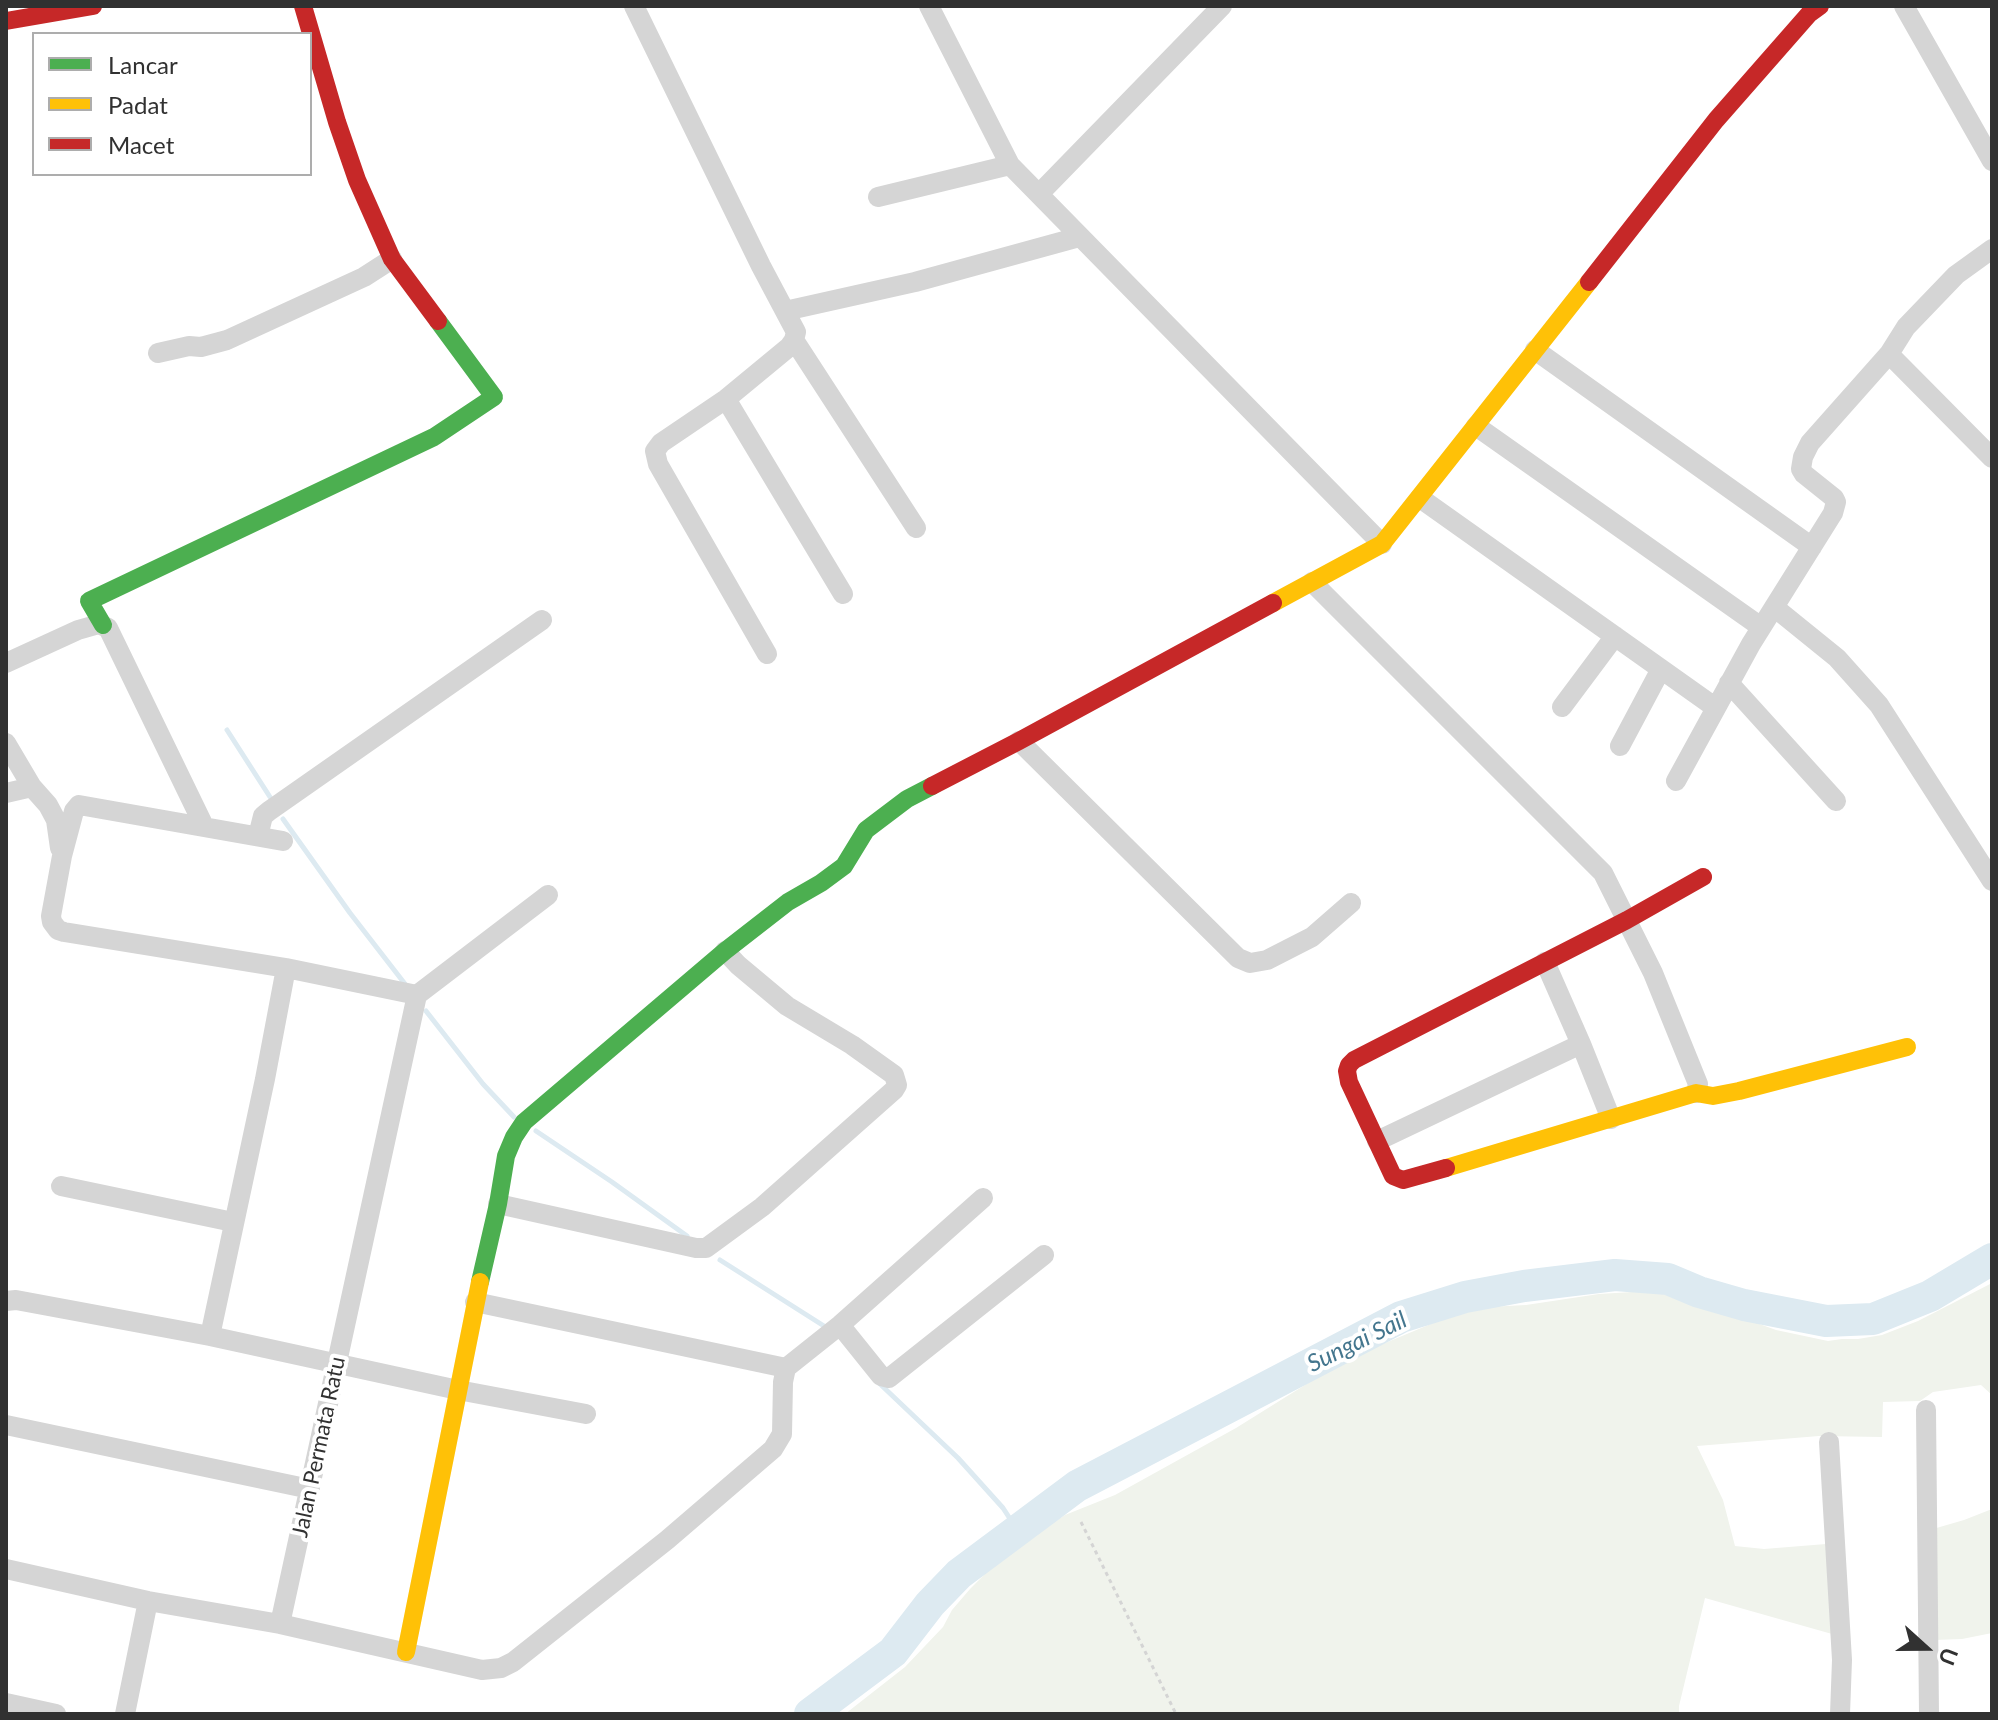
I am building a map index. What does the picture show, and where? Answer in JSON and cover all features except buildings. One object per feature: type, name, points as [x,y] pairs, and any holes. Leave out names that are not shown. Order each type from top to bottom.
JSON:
[{"type":"street","points":[[6,21],[93,6]]},
{"type":"street","points":[[303,6],[311,32]]},
{"type":"street","points":[[634,6],[796,332],[794,340],[726,399],[661,443],[655,451],[658,464],[767,654]]},
{"type":"street","points":[[929,6],[1010,165],[1382,544]]},
{"type":"street","points":[[1039,194],[1222,6]]},
{"type":"street","points":[[406,1652],[506,1156],[524,1122],[725,951],[788,902],[844,866],[866,830],[907,799],[1382,544],[1716,120],[1809,14],[1820,6]]},
{"type":"street","points":[[1904,6],[1992,161]]},
{"type":"street","points":[[103,625],[89,601],[434,437],[494,397],[392,259],[357,180],[312,37]]},
{"type":"street","points":[[878,197],[1010,165]]},
{"type":"street","points":[[785,311],[915,282],[1079,237]]},
{"type":"street","points":[[1676,781],[1761,627],[1833,513],[1834,498],[1801,469],[1810,443],[1889,354],[1906,327],[1956,275],[1992,249]]},
{"type":"street","points":[[158,353],[227,340],[364,277],[392,259]]},
{"type":"street","points":[[794,340],[916,528]]},
{"type":"street","points":[[1535,350],[1812,547]]},
{"type":"street","points":[[1889,354],[1992,458]]},
{"type":"street","points":[[726,399],[843,594]]},
{"type":"street","points":[[1476,426],[1761,627]]},
{"type":"street","points":[[1420,498],[1716,708]]},
{"type":"street","points":[[1312,582],[1603,873],[1653,973],[1698,1084],[1696,1093]]},
{"type":"street","points":[[1774,607],[1837,658],[1879,705],[1992,881]]},
{"type":"street","points":[[258,836],[263,816],[269,811],[542,620]]},
{"type":"street","points":[[6,663],[78,630],[99,624],[108,628],[204,826]]},
{"type":"street","points":[[1562,707],[1615,636]]},
{"type":"street","points":[[1620,746],[1661,669]]},
{"type":"street","points":[[1729,683],[1836,801]]},
{"type":"street","points":[[1019,741],[1238,958],[1250,963],[1267,960],[1312,937],[1351,903]]},
{"type":"street","points":[[6,743],[56,820],[62,856]]},
{"type":"street","points":[[6,793],[32,787]]},
{"type":"street","points":[[283,841],[79,805],[74,811],[62,856],[52,922],[64,932],[286,968],[417,995],[548,895]]},
{"type":"street","points":[[1703,877],[1627,920],[1354,1060],[1347,1071],[1349,1082],[1393,1176],[1403,1180],[1696,1093],[1713,1096],[1739,1091],[1907,1047]]},
{"type":"street","points":[[498,1204],[706,1248],[762,1207],[894,1090],[897,1085],[894,1075],[852,1045],[787,1006],[725,951]]},
{"type":"street","points":[[1545,962],[1611,1119]]},
{"type":"street","points":[[210,1336],[286,968]]},
{"type":"street","name":"Jalan Permata Ratu","points":[[280,1624],[417,995]]},
{"type":"street","points":[[1377,1141],[1581,1044]]},
{"type":"street","points":[[61,1186],[233,1222]]},
{"type":"street","points":[[6,1569],[148,1601],[280,1624],[482,1670],[501,1668],[513,1662],[667,1540],[773,1449],[782,1434],[786,1368],[840,1325],[983,1198]]},
{"type":"street","points":[[840,1325],[881,1376],[889,1378],[1044,1255]]},
{"type":"street","points":[[6,1301],[16,1300],[210,1336],[458,1390],[586,1414]]},
{"type":"street","points":[[475,1302],[786,1368]]},
{"type":"street","points":[[1926,1410],[1929,1714]]},
{"type":"street","points":[[6,1425],[310,1489]]},
{"type":"street","points":[[1829,1442],[1842,1660],[1840,1714]]},
{"type":"street","points":[[125,1714],[148,1601]]},
{"type":"street","points":[[10,1707],[56,1714]]},
{"type":"path","points":[[1081,1522],[1176,1714]]},
{"type":"shaded area","points":[[1992,1283],[1992,1395],[1981,1385],[1933,1392],[1920,1401],[1883,1402],[1882,1437],[1819,1436],[1697,1446],[1723,1500],[1735,1546],[1764,1549],[1826,1544],[1832,1634],[1705,1598],[1679,1714],[845,1714],[905,1667],[943,1627],[952,1610],[970,1589],[1007,1552],[1065,1515],[1115,1495],[1236,1428],[1359,1354],[1469,1308],[1665,1290],[1776,1330],[1828,1341],[1882,1335],[1918,1321]]},
{"type":"shaded area","points":[[1992,1509],[1992,1633],[1934,1640],[1933,1529]]},
{"type":"waterway","points":[[227,730],[270,797]]},
{"type":"waterway","points":[[283,819],[405,984]]},
{"type":"waterway","points":[[426,1011],[483,1084],[514,1117]]},
{"type":"waterway","points":[[536,1131],[687,1236]]},
{"type":"waterway","name":"Sungai Sail","points":[[810,1714],[893,1652],[930,1604],[959,1574],[1077,1486],[1401,1317],[1465,1297],[1615,1275],[1668,1279],[1744,1305],[1826,1321],[1873,1319],[1930,1296],[1992,1259]]},
{"type":"waterway","points":[[720,1260],[824,1326]]},
{"type":"waterway","points":[[879,1383],[958,1458],[1003,1508],[1018,1531]]},
{"type":"traffic: fast","points":[[103,625],[89,601],[434,437],[494,397],[438,321]]},
{"type":"traffic: fast","points":[[480,1282],[506,1156],[524,1122],[725,951],[788,902],[844,866],[866,830],[907,799],[932,786]]},
{"type":"traffic: slow","points":[[1273,603],[1382,544],[1589,282]]},
{"type":"traffic: slow","points":[[1446,1168],[1696,1093],[1713,1096],[1739,1091],[1907,1047]]},
{"type":"traffic: slow","points":[[406,1652],[480,1282]]},
{"type":"traffic: jam","points":[[6,21],[93,6]]},
{"type":"traffic: jam","points":[[303,6],[311,32]]},
{"type":"traffic: jam","points":[[1589,282],[1716,120],[1809,14],[1820,6]]},
{"type":"traffic: jam","points":[[312,37],[357,180],[392,259],[438,321]]},
{"type":"traffic: jam","points":[[932,786],[1273,603]]},
{"type":"traffic: jam","points":[[1446,1168],[1403,1180],[1393,1176],[1349,1082],[1349,1065],[1703,877]]}]
